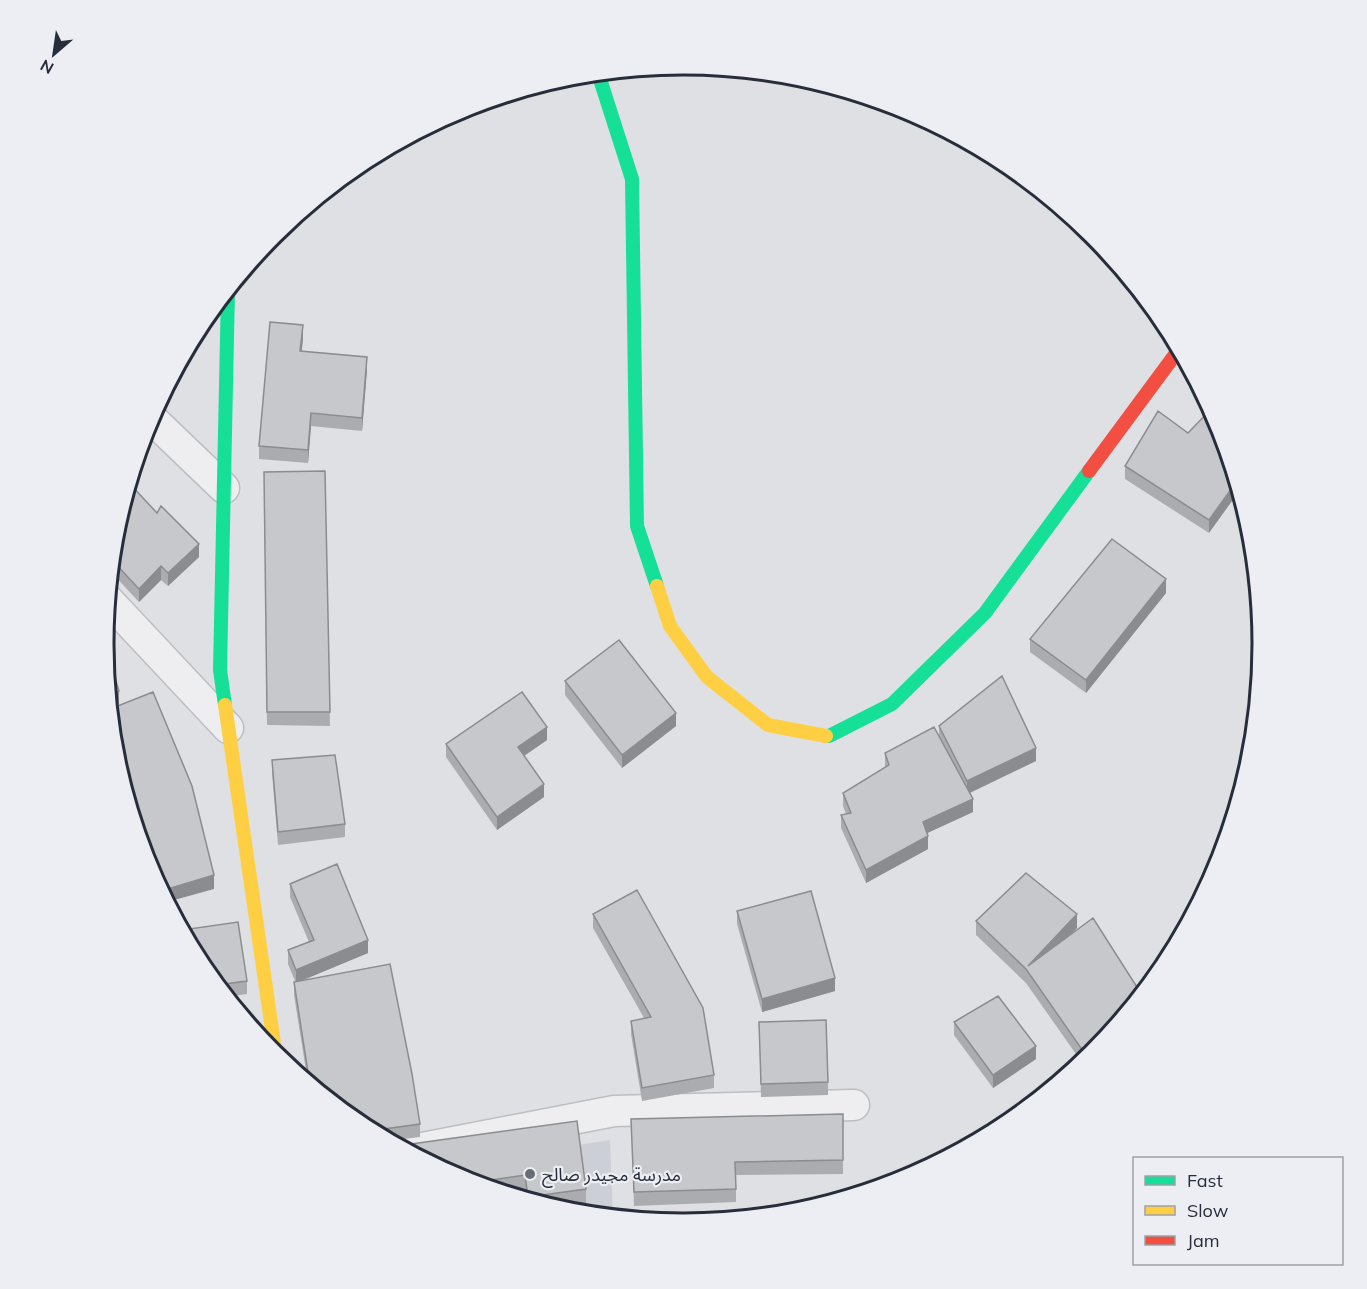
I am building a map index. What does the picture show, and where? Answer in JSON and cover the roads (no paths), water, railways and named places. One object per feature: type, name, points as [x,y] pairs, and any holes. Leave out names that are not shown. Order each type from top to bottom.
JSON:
[{"type":"main road","points":[[601,81],[632,178],[637,526],[670,626],[707,677],[768,725],[829,736],[892,704],[985,613],[1174,356]]},
{"type":"main road","points":[[219,318],[224,488],[220,670],[273,1039]]},
{"type":"street","points":[[158,425],[224,488]]},
{"type":"street","points":[[115,607],[228,728]]},
{"type":"street","points":[[420,1149],[614,1111],[854,1105]]},
{"type":"place","name":"مدرسة مجيدر صالح","points":[[530,1174]]}]
